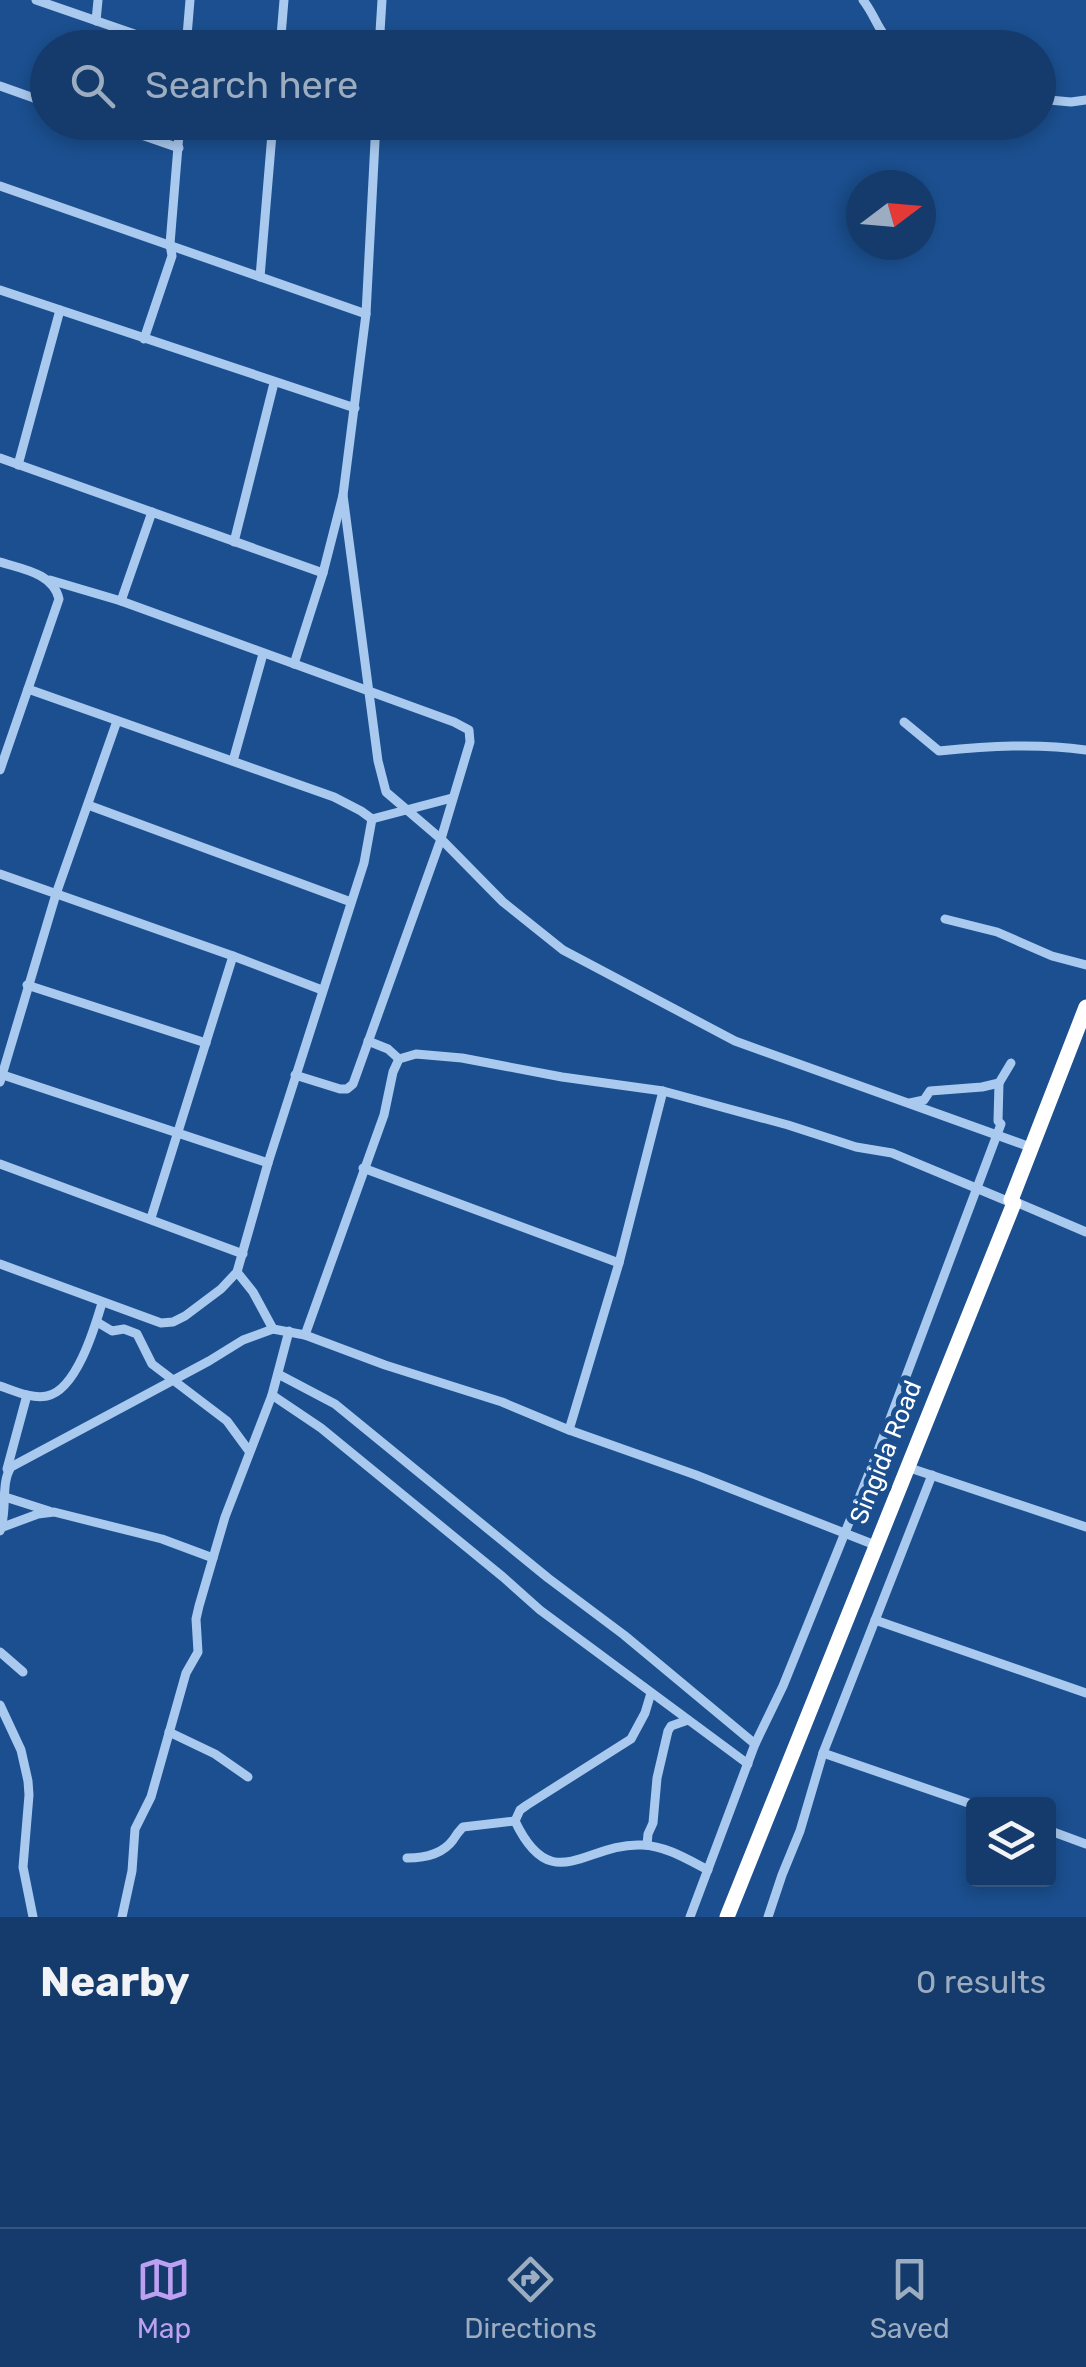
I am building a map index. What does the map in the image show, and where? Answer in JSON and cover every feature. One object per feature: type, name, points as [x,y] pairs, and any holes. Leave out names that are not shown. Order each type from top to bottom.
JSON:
[{"type":"highway","name":"Singida Road","points":[[727,1917],[1086,1007]]},
{"type":"street","points":[[36,0],[122,30]]},
{"type":"street","points":[[96,21],[98,0]]},
{"type":"street","points":[[188,30],[190,0]]},
{"type":"street","points":[[282,30],[284,0]]},
{"type":"street","points":[[380,30],[382,0]]},
{"type":"street","points":[[863,0],[880,30]]},
{"type":"street","points":[[0,86],[30,97]]},
{"type":"street","points":[[1056,99],[1086,100]]},
{"type":"street","points":[[156,140],[179,148]]},
{"type":"street","points":[[144,339],[172,256],[179,140]]},
{"type":"street","points":[[260,277],[271,140]]},
{"type":"street","points":[[294,664],[343,495],[366,314],[375,140]]},
{"type":"street","points":[[0,186],[366,314]]},
{"type":"street","points":[[0,290],[355,408]]},
{"type":"street","points":[[18,465],[60,310]]},
{"type":"street","points":[[234,542],[274,382]]},
{"type":"street","points":[[0,458],[322,573]]},
{"type":"street","points":[[343,495],[368,690],[386,792],[504,902],[563,950],[735,1042],[1033,1148]]},
{"type":"street","points":[[121,602],[152,512]]},
{"type":"street","points":[[0,562],[368,690],[468,730],[470,742],[440,839],[352,1084],[347,1089],[295,1075]]},
{"type":"street","points":[[0,770],[59,599],[50,580]]},
{"type":"street","points":[[233,761],[263,654]]},
{"type":"street","points":[[28,688],[334,797],[372,819]]},
{"type":"street","points":[[117,721],[56,894],[1,1078],[268,1163]]},
{"type":"street","points":[[904,722],[939,751],[1052,745],[1086,750]]},
{"type":"street","points":[[372,819],[452,798]]},
{"type":"street","points":[[88,805],[352,902]]},
{"type":"street","points":[[0,1264],[161,1323],[185,1316],[222,1289],[237,1272],[295,1075],[364,863],[372,819]]},
{"type":"street","points":[[0,874],[322,990]]},
{"type":"street","points":[[945,919],[997,932],[1052,956],[1086,965]]},
{"type":"street","points":[[152,1218],[233,956]]},
{"type":"street","points":[[27,985],[206,1043]]},
{"type":"street","points":[[368,1041],[388,1049],[399,1059]]},
{"type":"street","points":[[305,1335],[384,1115],[393,1072],[399,1059],[416,1054],[663,1091],[788,1124],[856,1147],[892,1153],[1086,1232]]},
{"type":"street","points":[[690,1917],[755,1744],[845,1533],[978,1190],[1001,1124],[999,1083],[1011,1063]]},
{"type":"street","points":[[907,1103],[924,1100],[930,1092],[999,1083]]},
{"type":"street","points":[[569,1430],[620,1263],[663,1091]]},
{"type":"street","points":[[0,1164],[243,1254]]},
{"type":"street","points":[[364,1168],[620,1263]]},
{"type":"street","points":[[237,1272],[253,1292],[273,1330]]},
{"type":"street","points":[[0,1386],[27,1395],[50,1396],[64,1388],[74,1375],[102,1303]]},
{"type":"street","points":[[97,1322],[112,1331],[124,1329],[137,1334],[152,1364],[227,1421],[249,1451]]},
{"type":"street","points":[[3,1472],[242,1340],[273,1330],[289,1331],[502,1402],[875,1544]]},
{"type":"street","points":[[122,1917],[135,1830],[151,1797],[186,1673],[198,1652],[196,1619],[212,1558],[272,1395],[289,1331]]},
{"type":"street","points":[[278,1374],[335,1404],[755,1744]]},
{"type":"street","points":[[27,1395],[3,1472],[1,1529],[54,1512]]},
{"type":"street","points":[[272,1395],[321,1428],[540,1610],[748,1764]]},
{"type":"street","points":[[907,1466],[1086,1528]]},
{"type":"street","points":[[768,1917],[823,1753],[932,1475]]},
{"type":"street","points":[[2,1496],[162,1539],[212,1558]]},
{"type":"street","points":[[876,1620],[1086,1693]]},
{"type":"street","points":[[0,1652],[22,1672]]},
{"type":"street","points":[[514,1821],[527,1804],[631,1739],[651,1693]]},
{"type":"street","points":[[0,1705],[21,1750],[28,1781],[23,1867],[33,1917]]},
{"type":"street","points":[[647,1845],[653,1823],[656,1778],[668,1731],[688,1720]]},
{"type":"street","points":[[169,1732],[216,1754],[248,1777]]},
{"type":"street","points":[[823,1753],[966,1802]]},
{"type":"street","points":[[514,1821],[541,1857],[554,1863],[625,1846],[647,1845],[672,1851],[708,1870]]},
{"type":"street","points":[[407,1858],[438,1853],[463,1827],[514,1821]]},
{"type":"street","points":[[1056,1833],[1086,1844]]}]
